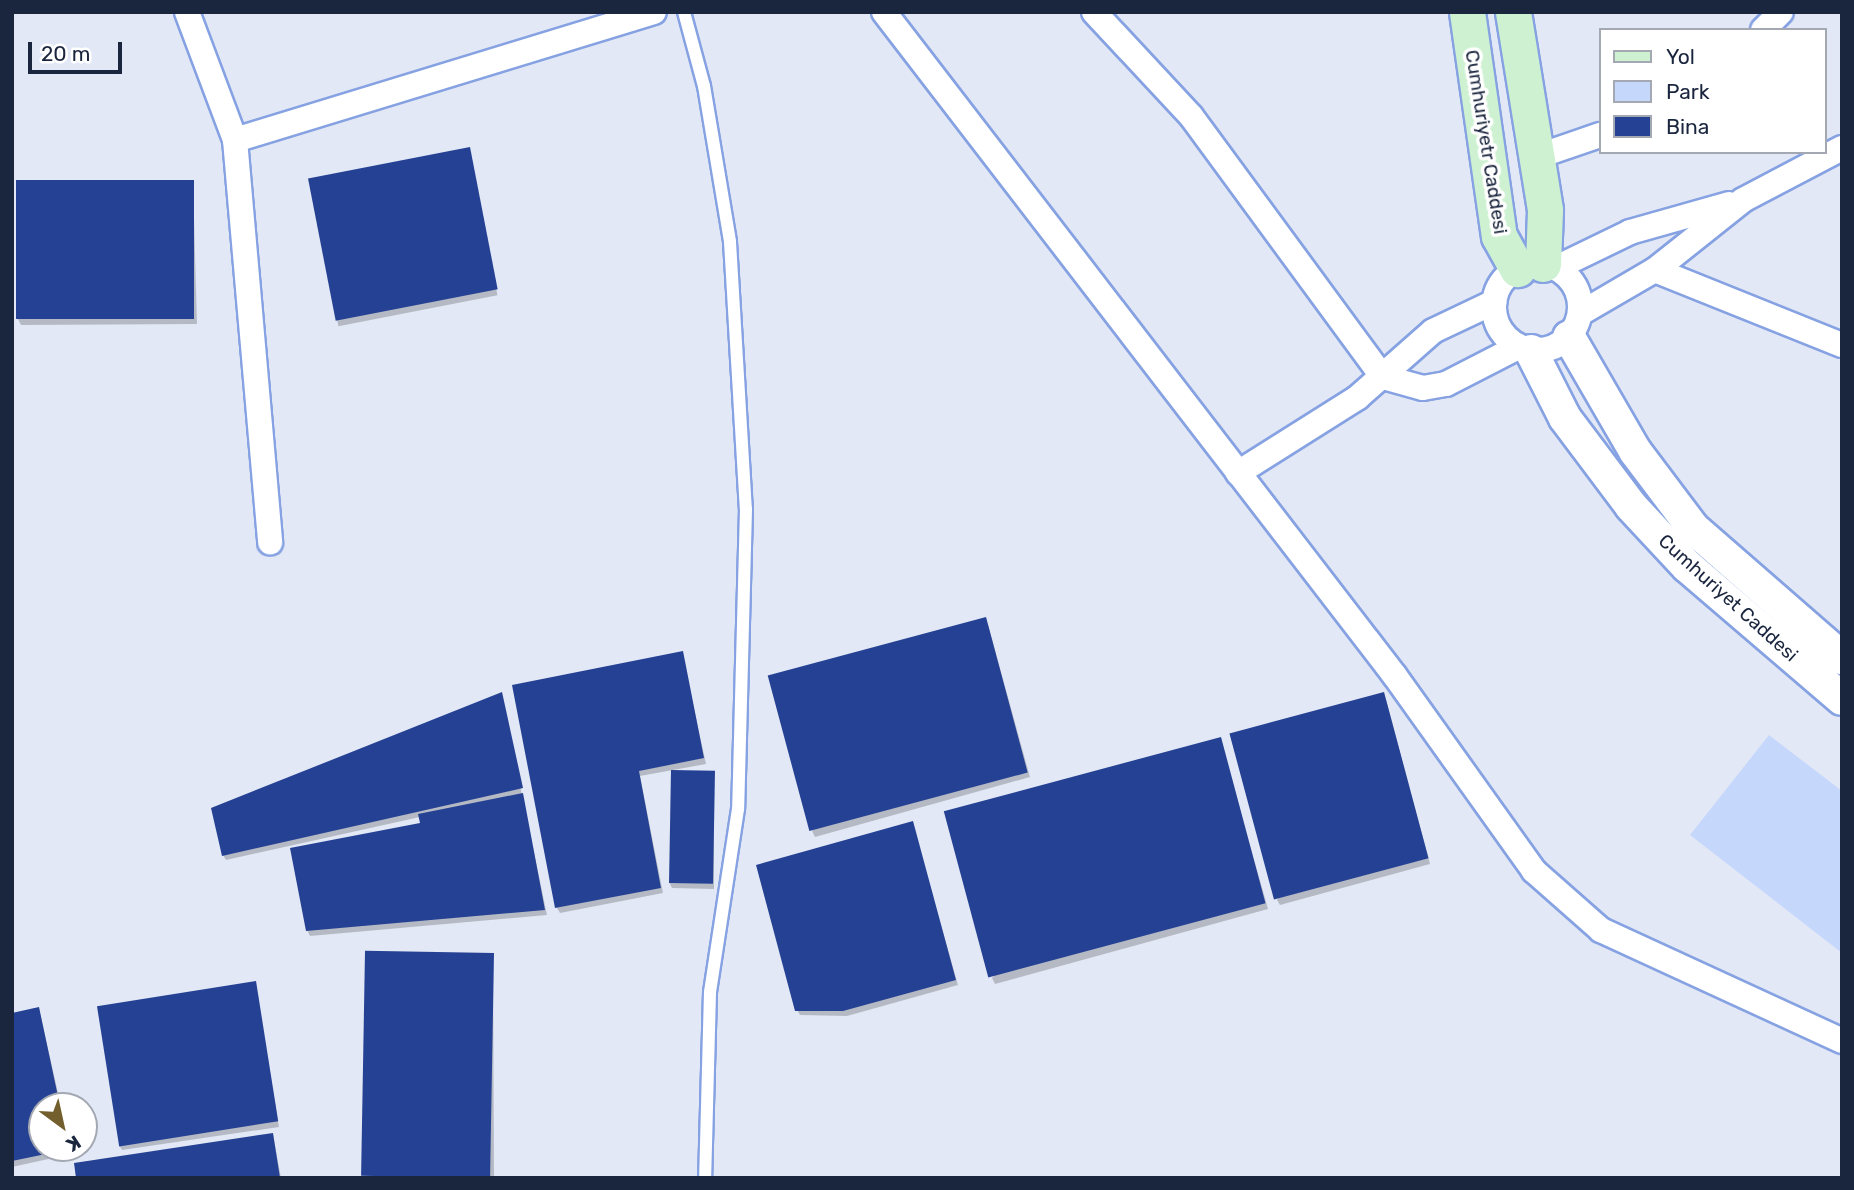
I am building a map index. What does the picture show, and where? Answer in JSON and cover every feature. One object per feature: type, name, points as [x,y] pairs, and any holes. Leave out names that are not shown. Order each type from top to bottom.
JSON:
[{"type":"main road","name":"Cumhuriyetr Caddesi","points":[[1467,12],[1499,236],[1539,267]]},
{"type":"main road","points":[[1513,12],[1545,210],[1539,267]]},
{"type":"street","points":[[187,12],[235,140],[270,542]]},
{"type":"street","points":[[235,140],[654,12]]},
{"type":"street","points":[[884,12],[1238,473],[1534,872],[1566,904],[1646,954],[1842,1041]]},
{"type":"street","points":[[1094,12],[1191,116],[1383,377],[1423,388],[1446,384],[1575,325],[1655,270],[1743,200],[1842,148]]},
{"type":"street","points":[[1765,28],[1781,12]]},
{"type":"street","points":[[1536,157],[1598,136]]},
{"type":"street","points":[[1238,473],[1383,377],[1433,331],[1494,302],[1539,267],[1630,232],[1743,200]]},
{"type":"street","points":[[1539,267],[1576,287],[1575,325]]},
{"type":"street","points":[[1655,270],[1842,345]]},
{"type":"street","points":[[1494,302],[1498,328],[1525,349]]},
{"type":"street","name":"Cumhuriyet Caddesi","points":[[1575,325],[1634,451],[1693,528],[1842,658]]},
{"type":"street","name":"Cumhuriyet Caddesi","points":[[1525,349],[1565,418],[1631,506],[1687,566],[1842,699]]},
{"type":"lane","points":[[684,12],[704,86],[730,242],[747,509],[738,809],[710,992],[705,1178]]},
{"type":"green space","points":[[1769,735],[1842,791],[1842,953],[1690,835]]},
{"type":"building","points":[[470,147],[498,289],[336,321],[308,178]]},
{"type":"building","points":[[16,180],[194,180],[194,319],[16,319]]},
{"type":"building","points":[[986,617],[1028,773],[809,831],[768,675]]},
{"type":"building","points":[[683,651],[704,758],[639,771],[661,888],[555,908],[512,685]]},
{"type":"building","points":[[502,692],[523,788],[222,856],[211,808]]},
{"type":"building","points":[[1384,692],[1429,858],[1274,900],[1229,733]]},
{"type":"building","points":[[1221,737],[1266,903],[988,977],[944,811]]},
{"type":"building","points":[[671,770],[715,771],[713,884],[669,883]]},
{"type":"building","points":[[523,793],[545,910],[306,931],[290,848],[420,823],[418,814]]},
{"type":"building","points":[[913,821],[956,980],[843,1011],[795,1011],[756,865]]},
{"type":"building","points":[[365,951],[494,953],[490,1178],[361,1176]]},
{"type":"building","points":[[256,981],[278,1121],[119,1146],[97,1006]]},
{"type":"building","points":[[39,1007],[57,1092],[28,1092],[28,1158],[12,1161],[12,1013]]},
{"type":"building","points":[[273,1133],[280,1178],[76,1178],[74,1163],[98,1162],[98,1159]]}]
